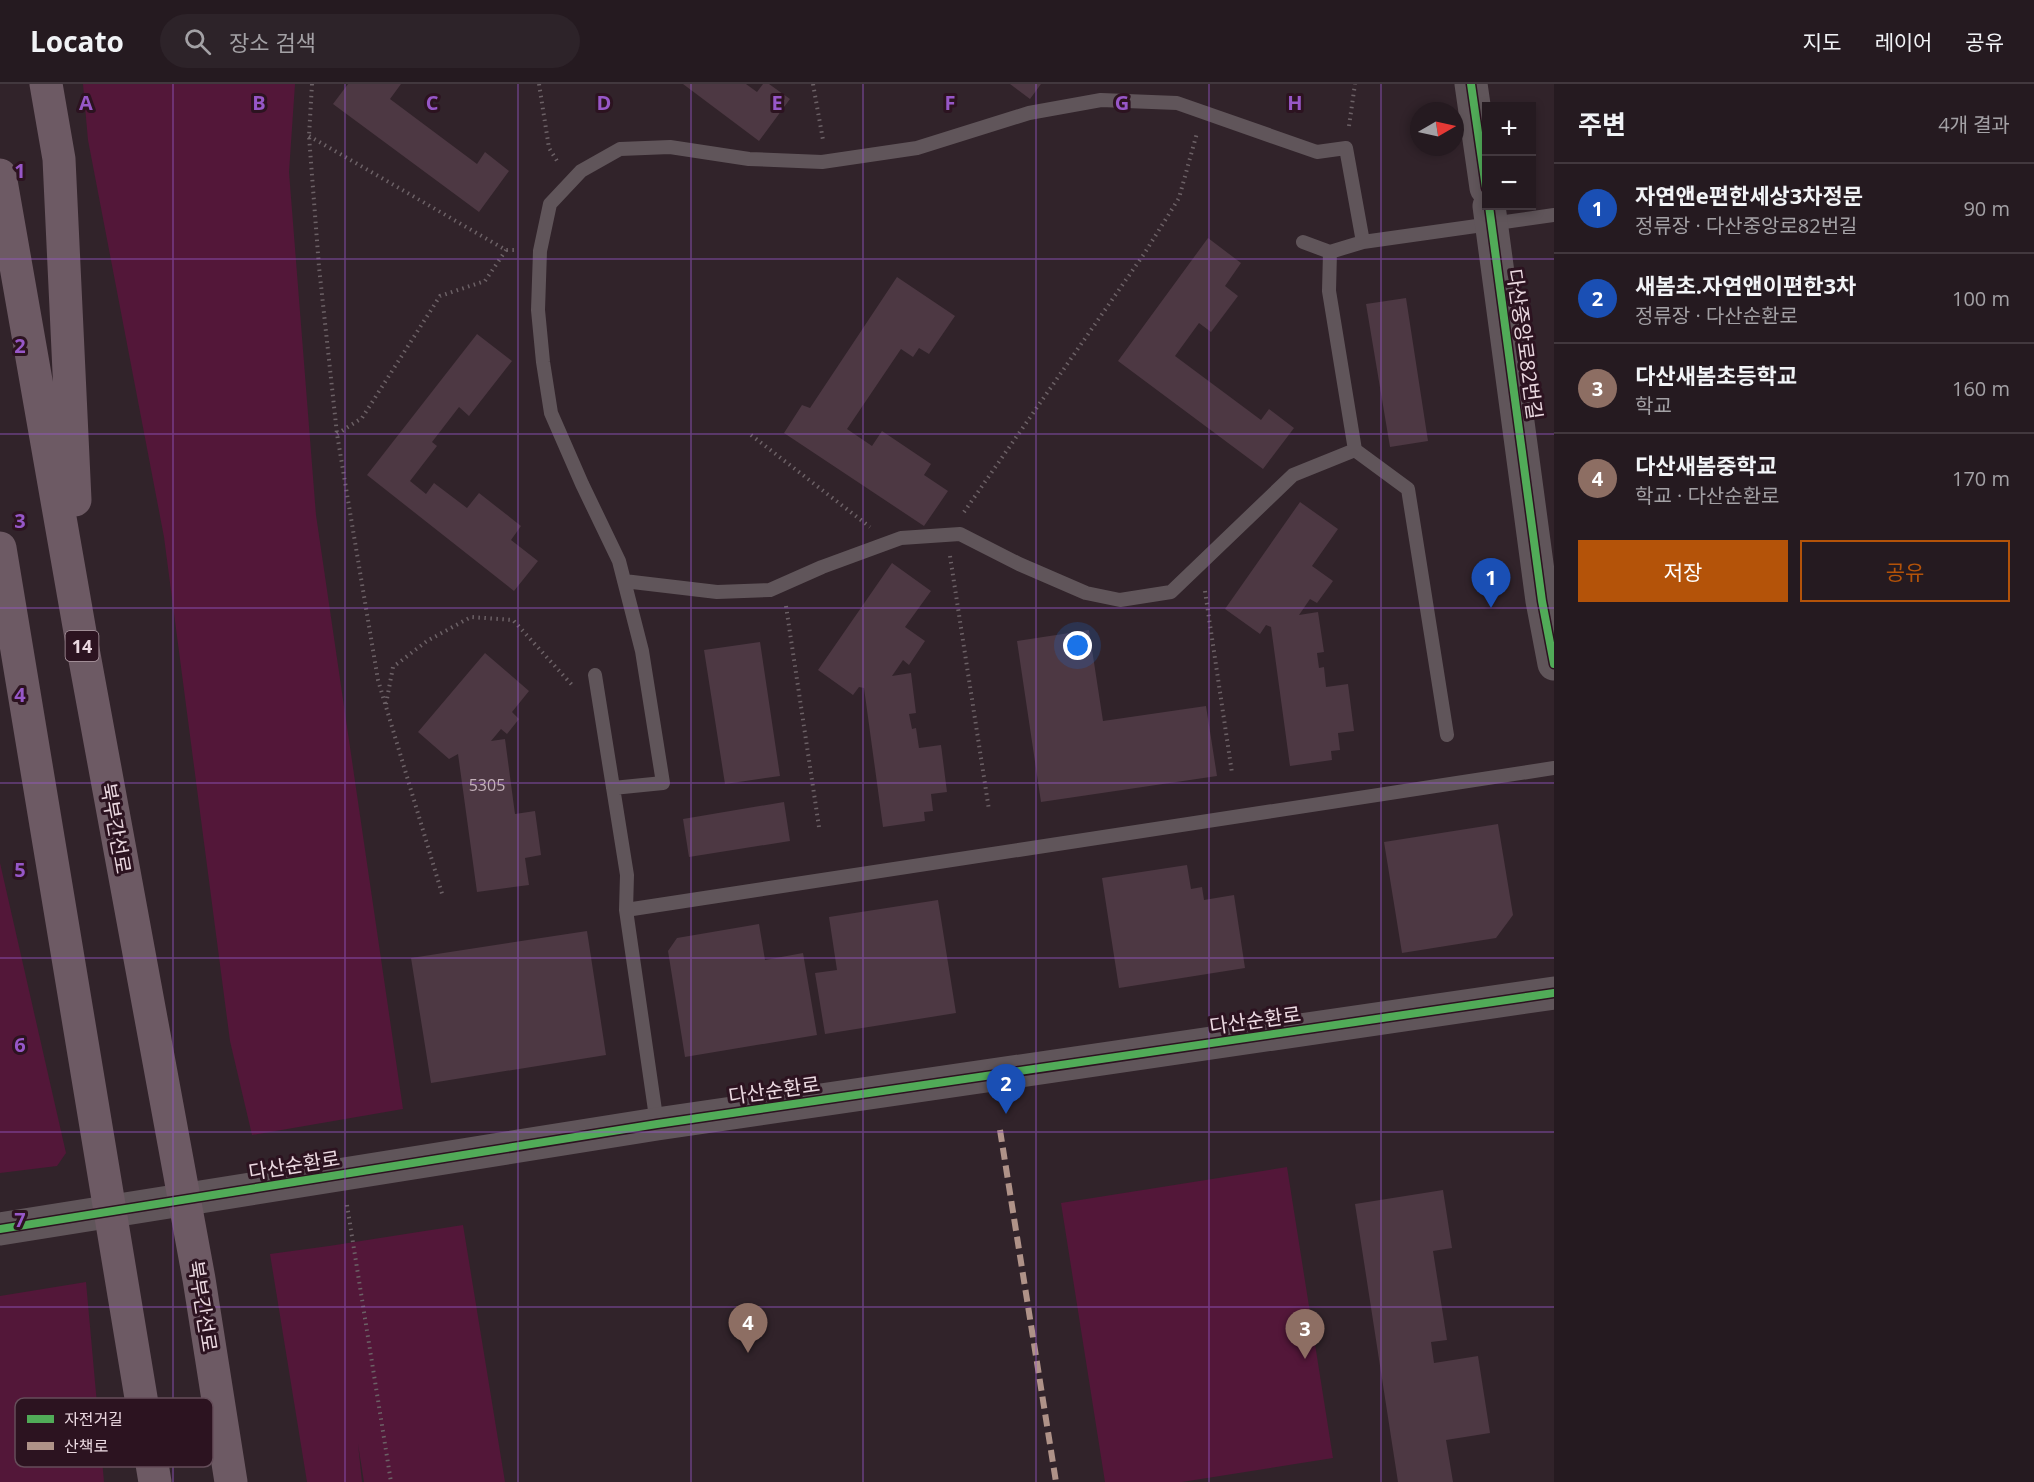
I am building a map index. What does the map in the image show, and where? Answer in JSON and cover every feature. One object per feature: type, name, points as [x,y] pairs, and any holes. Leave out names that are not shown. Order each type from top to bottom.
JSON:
[{"type":"highway","points":[[46,84],[59,159],[83,649]]},
{"type":"highway","name":"북부간선로","points":[[0,175],[83,649],[199,1279],[231,1482]]},
{"type":"highway","points":[[0,548],[141,1398]]},
{"type":"highway","points":[[0,589],[16,641]]},
{"type":"highway","points":[[153,1467],[155,1482]]},
{"type":"street","points":[[1471,84],[1482,160]]},
{"type":"street","name":"다산중앙로82번길","points":[[1491,214],[1542,601],[1554,664]]},
{"type":"street","name":"다산순환로","points":[[0,1228],[657,1124],[1554,993]]},
{"type":"lane","points":[[613,788],[663,783],[642,651],[619,561],[551,413],[543,362],[538,310],[540,251],[550,204],[581,171],[620,149],[670,147],[749,159],[826,161],[917,148],[1029,113],[1101,100],[1177,103],[1317,152],[1346,148],[1363,242]]},
{"type":"lane","points":[[1304,242],[1330,252],[1363,242],[1491,214],[1554,215]]},
{"type":"lane","points":[[1330,252],[1329,291],[1355,450],[1408,489],[1447,735]]},
{"type":"lane","points":[[624,581],[717,592],[770,590],[822,567],[901,538],[960,534],[1019,564],[1086,593],[1120,600],[1171,592],[1293,475],[1355,450]]},
{"type":"lane","points":[[595,675],[627,875],[626,910],[657,1124]]},
{"type":"lane","points":[[626,910],[1554,768]]},
{"type":"path","points":[[312,84],[309,136],[319,267],[337,434],[378,680],[443,897]]},
{"type":"path","points":[[539,84],[549,148],[570,183]]},
{"type":"path","points":[[813,84],[826,161]]},
{"type":"path","points":[[1346,148],[1355,84]]},
{"type":"path","points":[[989,810],[947,535],[1143,254],[1179,198],[1203,112]]},
{"type":"path","points":[[309,136],[506,250],[540,251]]},
{"type":"path","points":[[337,434],[362,418],[440,296],[485,281],[506,250]]},
{"type":"path","points":[[751,435],[890,542]]},
{"type":"path","points":[[1200,564],[1232,773]]},
{"type":"path","points":[[782,585],[819,827]]},
{"type":"path","points":[[385,705],[393,668],[427,641],[471,617],[513,620],[602,718]]},
{"type":"path","points":[[342,1174],[391,1482]]},
{"type":"shaded area","points":[[83,84],[295,84],[289,172],[316,515],[403,1109],[252,1135],[230,1041],[164,537],[88,140]]},
{"type":"shaded area","points":[[0,863],[66,1153],[57,1166],[0,1173]]},
{"type":"shaded area","points":[[1287,1167],[1333,1458],[1182,1482],[1105,1482],[1061,1203]]},
{"type":"shaded area","points":[[463,1225],[505,1482],[364,1482],[358,1444],[362,1482],[307,1482],[270,1254]]},
{"type":"shaded area","points":[[86,1282],[96,1398],[15,1398],[15,1467],[103,1467],[104,1482],[0,1482],[0,1296]]},
{"type":"building","points":[[348,84],[401,84],[390,99],[477,164],[485,152],[509,171],[479,212],[333,104]]},
{"type":"building","points":[[683,84],[746,84],[757,92],[763,84],[769,84],[790,99],[759,141]]},
{"type":"building","points":[[1010,84],[1041,84],[1030,99]]},
{"type":"building","points":[[1208,238],[1241,263],[1225,286],[1238,296],[1211,332],[1199,323],[1175,356],[1261,420],[1269,409],[1294,428],[1263,469],[1118,361]]},
{"type":"building","points":[[897,277],[955,316],[929,354],[919,348],[913,357],[901,349],[847,429],[872,446],[882,431],[931,464],[924,475],[948,491],[924,526],[784,433],[802,405],[810,408]]},
{"type":"building","points":[[1406,298],[1428,441],[1390,447],[1366,304]]},
{"type":"building","points":[[477,334],[512,361],[469,416],[459,407],[432,442],[437,446],[410,481],[426,494],[434,483],[467,508],[479,493],[521,526],[511,540],[538,561],[514,591],[367,475]]},
{"type":"building","points":[[1300,502],[1338,529],[1312,566],[1333,581],[1317,603],[1310,599],[1299,615],[1318,612],[1324,652],[1317,653],[1319,668],[1324,667],[1326,687],[1348,684],[1354,731],[1338,733],[1340,750],[1331,751],[1332,760],[1290,766],[1271,627],[1266,625],[1260,634],[1225,609]]},
{"type":"building","points":[[892,563],[931,591],[905,627],[925,641],[909,665],[903,660],[892,676],[911,673],[916,713],[909,714],[912,729],[916,728],[919,748],[941,745],[947,792],[931,794],[933,811],[924,812],[925,821],[883,827],[864,688],[859,687],[853,695],[818,670]]},
{"type":"building","points":[[1089,630],[1103,721],[1206,706],[1217,776],[1041,802],[1017,641]]},
{"type":"building","points":[[760,642],[780,776],[725,784],[704,650]]},
{"type":"building","points":[[485,653],[529,691],[512,712],[519,719],[507,734],[501,729],[491,741],[505,739],[515,814],[535,811],[541,855],[525,858],[529,885],[477,892],[458,754],[449,759],[418,732]]},
{"type":"building","points":[[784,802],[790,841],[689,857],[683,819]]},
{"type":"building","points":[[1498,824],[1513,915],[1496,938],[1402,953],[1384,842]]},
{"type":"building","points":[[1187,865],[1191,889],[1202,887],[1204,900],[1234,895],[1245,968],[1119,988],[1102,878]]},
{"type":"building","points":[[938,900],[956,1013],[825,1034],[815,973],[837,970],[829,917]]},
{"type":"building","points":[[759,924],[765,960],[803,953],[817,1035],[685,1057],[668,951],[677,938]]},
{"type":"building","points":[[587,931],[606,1055],[431,1083],[411,958]]},
{"type":"building","points":[[1443,1190],[1452,1248],[1433,1251],[1447,1340],[1431,1342],[1434,1363],[1478,1356],[1490,1433],[1446,1440],[1453,1482],[1398,1482],[1355,1204]]},
{"type":"marked path","points":[[1000,1130],[1056,1482]]},
{"type":"cycle path","points":[[1471,84],[1482,160]]},
{"type":"cycle path","points":[[1490,210],[1542,601],[1554,664]]},
{"type":"cycle path","points":[[0,1229],[657,1124],[1554,993]]},
{"type":"place","name":"자연앤e편한세상3차정문","points":[[1491,608]]},
{"type":"place","name":"새봄초.자연앤이편한3차","points":[[1006,1114]]},
{"type":"place","name":"다산새봄중학교","points":[[748,1353]]},
{"type":"place","name":"다산새봄초등학교","points":[[1305,1359]]}]
